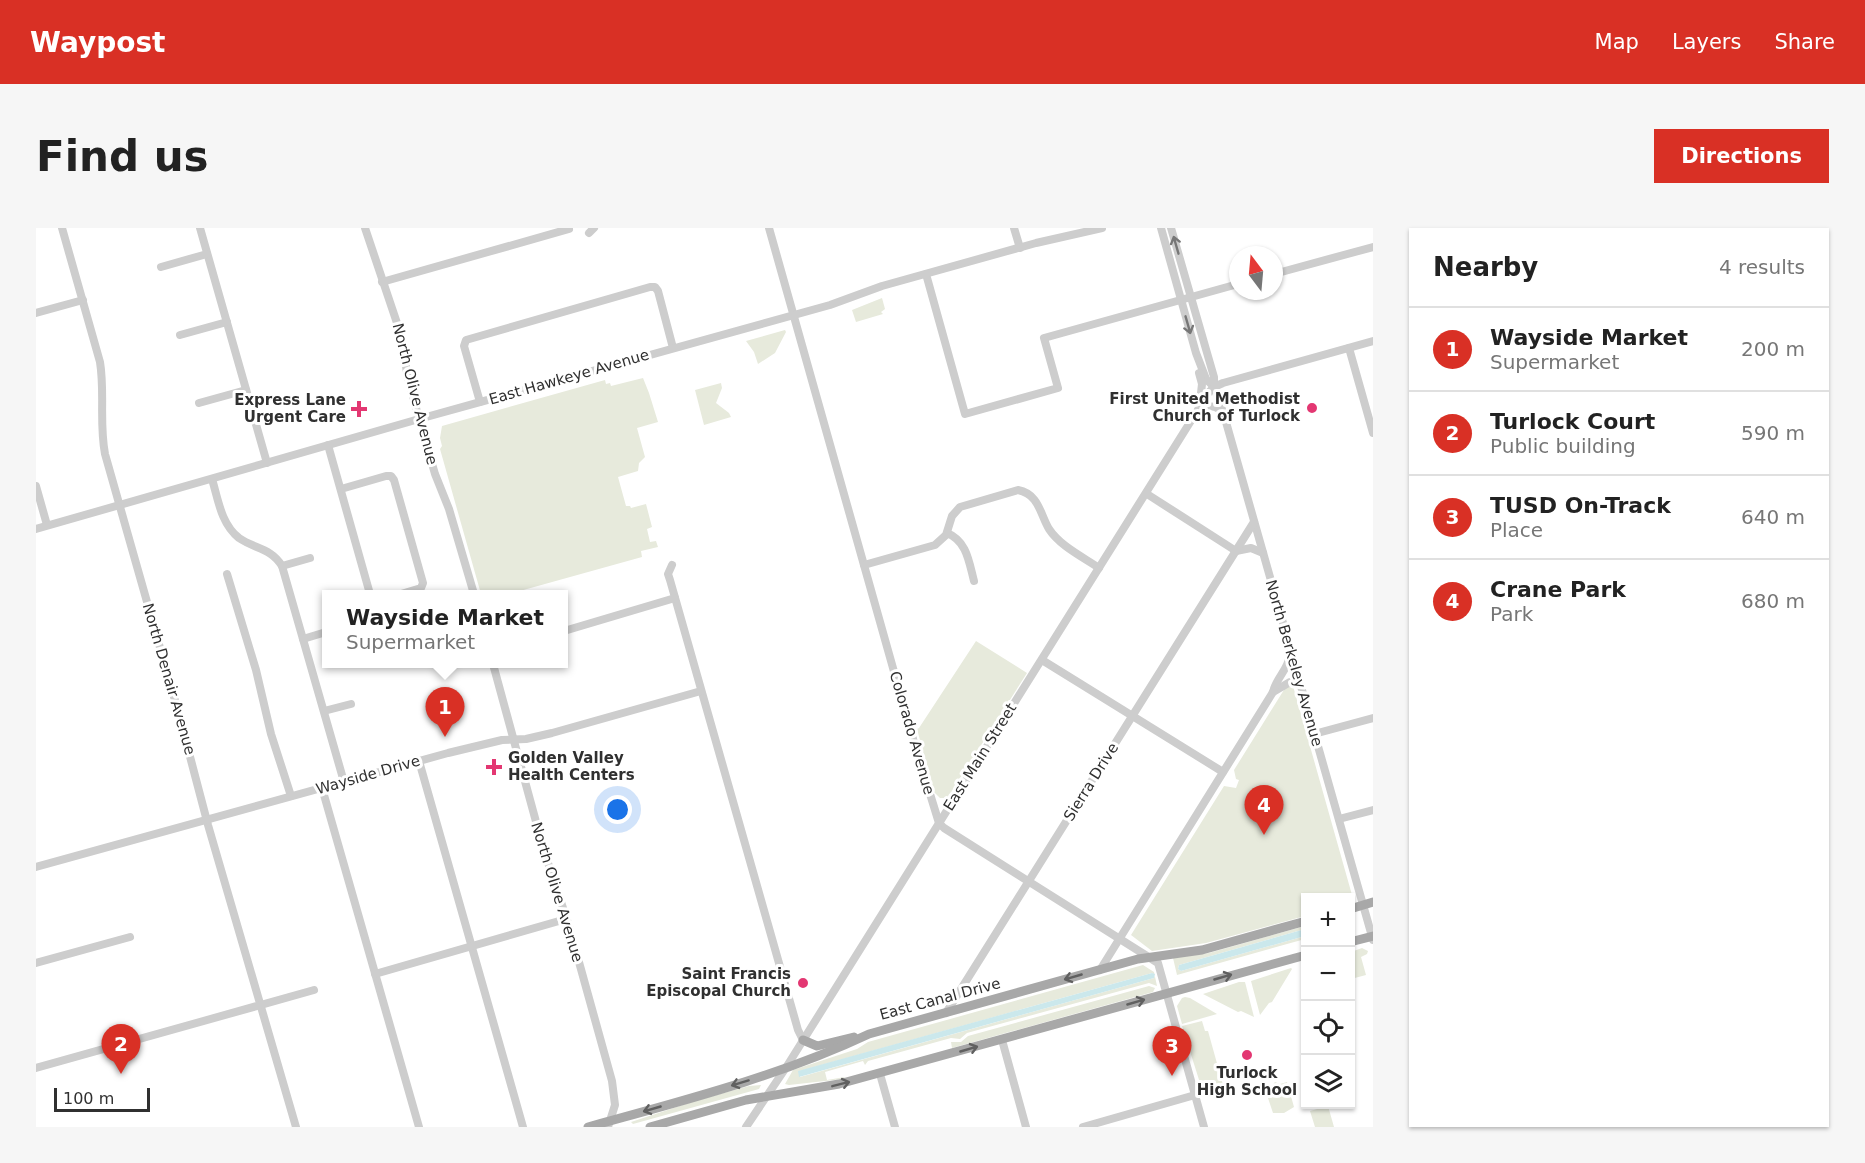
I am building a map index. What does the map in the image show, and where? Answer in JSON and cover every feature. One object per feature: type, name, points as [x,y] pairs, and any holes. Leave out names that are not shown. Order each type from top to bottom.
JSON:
[{"type":"main road","points":[[1355,907],[1373,902]]},
{"type":"main road","name":"East Canal Drive","points":[[588,1127],[610,1124],[787,1066],[869,1034],[1150,957],[1202,950],[1301,922]]},
{"type":"main road","points":[[1355,941],[1373,937]]},
{"type":"main road","points":[[650,1127],[746,1100],[819,1089],[880,1074],[1301,956]]},
{"type":"main road","points":[[803,1040],[817,1046],[869,1034]]},
{"type":"street","name":"North Denair Avenue","points":[[62,228],[100,362],[103,388],[102,440],[207,819],[296,1127]]},
{"type":"street","points":[[200,228],[267,463]]},
{"type":"street","name":"North Olive Avenue","points":[[364,228],[401,337],[407,374],[419,419],[473,590]]},
{"type":"street","name":"Colorado Avenue","points":[[769,228],[939,822]]},
{"type":"street","points":[[1014,228],[1020,248]]},
{"type":"street","name":"East Hawkeye Avenue","points":[[36,529],[794,314],[926,274],[1102,228]]},
{"type":"street","name":"North Berkeley Avenue","points":[[1161,228],[1196,353],[1206,379],[1214,387]]},
{"type":"street","name":"North Berkeley Avenue","points":[[1171,228],[1214,377],[1214,387],[1224,415],[1373,937]]},
{"type":"street","points":[[382,282],[566,229]]},
{"type":"street","points":[[1283,272],[1373,247]]},
{"type":"street","points":[[161,267],[207,254]]},
{"type":"street","points":[[926,274],[965,414],[1058,388],[1044,338],[1229,286]]},
{"type":"street","points":[[480,402],[464,346],[466,340],[650,287],[655,287],[658,291],[673,348]]},
{"type":"street","points":[[36,313],[83,300]]},
{"type":"street","points":[[180,335],[227,322]]},
{"type":"street","points":[[1214,387],[1373,341]]},
{"type":"street","points":[[1349,348],[1373,433]]},
{"type":"street","points":[[1196,353],[1202,384],[1200,407]]},
{"type":"street","name":"East Main Street","points":[[746,1127],[787,1066],[1214,387]]},
{"type":"street","points":[[199,403],[246,390]]},
{"type":"street","points":[[1184,433],[1192,427],[1208,407],[1217,408],[1224,415]]},
{"type":"street","points":[[328,445],[369,590]]},
{"type":"street","points":[[341,489],[386,476],[391,476],[394,480],[423,583],[422,587],[413,590]]},
{"type":"street","points":[[212,478],[228,527],[239,538],[273,554],[282,566],[344,782]]},
{"type":"street","points":[[36,486],[47,525]]},
{"type":"street","points":[[864,565],[937,543],[947,533],[954,513],[962,505],[1021,490],[1036,500],[1047,525],[1056,538],[1099,568]]},
{"type":"street","points":[[1147,494],[1236,551],[1251,548],[1263,553]]},
{"type":"street","name":"Sierra Drive","points":[[946,1013],[1254,522]]},
{"type":"street","points":[[947,533],[957,538],[964,547],[974,581]]},
{"type":"street","points":[[282,566],[310,558]]},
{"type":"street","points":[[672,565],[668,574],[798,1030],[803,1040]]},
{"type":"street","points":[[227,574],[256,670],[271,734],[291,796]]},
{"type":"street","points":[[568,630],[675,598]]},
{"type":"street","points":[[303,639],[322,633]]},
{"type":"street","points":[[1100,970],[1273,692],[1287,667],[1291,651]]},
{"type":"street","points":[[1042,660],[1223,772]]},
{"type":"street","name":"North Olive Avenue","points":[[494,668],[546,859],[566,920],[612,1082],[615,1105],[610,1124]]},
{"type":"street","points":[[1273,692],[1290,682],[1300,683]]},
{"type":"street","name":"Wayside Drive","points":[[36,867],[498,740],[531,738],[701,691]]},
{"type":"street","points":[[324,711],[351,704]]},
{"type":"street","points":[[1314,734],[1373,718]]},
{"type":"street","points":[[419,761],[523,1127]]},
{"type":"street","points":[[321,788],[419,1127]]},
{"type":"street","points":[[931,798],[943,803],[956,796]]},
{"type":"street","points":[[1339,819],[1373,810]]},
{"type":"street","points":[[939,822],[944,828],[1150,957],[1160,966],[1204,1127]]},
{"type":"street","points":[[375,974],[566,920]]},
{"type":"street","points":[[36,963],[130,937]]},
{"type":"street","points":[[36,1068],[314,990]]},
{"type":"street","points":[[1002,1040],[1026,1127]]},
{"type":"street","points":[[880,1074],[895,1127]]},
{"type":"street","points":[[1083,1127],[1196,1095]]},
{"type":"shaded area","points":[[882,298],[885,309],[881,312],[883,314],[856,322],[852,310]]},
{"type":"shaded area","points":[[785,330],[775,353],[758,364],[754,352],[746,341]]},
{"type":"shaded area","points":[[643,378],[658,422],[637,428],[645,457],[639,463],[638,471],[618,477],[626,506],[631,508],[646,504],[652,527],[647,529],[650,542],[656,541],[658,547],[641,551],[642,557],[523,590],[480,590],[440,449],[442,426],[605,380],[606,384],[610,383],[611,386]]},
{"type":"shaded area","points":[[721,383],[722,388],[716,403],[731,417],[704,425],[695,390]]},
{"type":"shaded area","points":[[976,641],[1027,673],[950,794],[947,798],[940,798],[934,792],[917,729]]},
{"type":"shaded area","points":[[1287,685],[1293,686],[1351,893],[1301,893],[1301,917],[1206,943],[1152,951],[1131,935],[1224,786],[1236,788],[1239,780],[1236,779],[1234,770]]},
{"type":"shaded area","points":[[1301,927],[1301,930],[1179,965],[1178,969],[1181,971],[1301,937],[1301,940],[1177,975],[1173,958],[1209,953]]},
{"type":"shaded area","points":[[1362,948],[1368,951],[1361,957],[1366,975],[1355,978],[1355,951]]},
{"type":"shaded area","points":[[1143,965],[1155,975],[1152,973],[800,1071],[800,1077],[1155,976],[1157,986],[1149,983],[967,1033],[960,1039],[951,1038],[868,1061],[865,1065],[863,1061],[825,1072],[827,1080],[845,1077],[843,1079],[785,1084],[793,1070],[857,1049],[868,1042]]},
{"type":"shaded area","points":[[1291,968],[1272,1002],[1260,1015],[1251,981]]},
{"type":"shaded area","points":[[1245,982],[1254,1017],[1241,1011],[1238,1012],[1203,994]]},
{"type":"shaded area","points":[[1149,986],[1155,988],[1153,992],[952,1048],[951,1042],[961,1042],[968,1036]]},
{"type":"shaded area","points":[[1185,997],[1217,1014],[1182,1024],[1177,1006]]},
{"type":"shaded area","points":[[1202,1021],[1205,1031],[1208,1031],[1223,1085],[1217,1087],[1215,1081],[1200,1083],[1182,1026]]},
{"type":"shaded area","points":[[1275,1082],[1280,1084],[1287,1082],[1294,1107],[1284,1113],[1273,1113],[1265,1089],[1271,1087]]},
{"type":"shaded area","points":[[761,1085],[759,1089],[633,1124],[631,1122],[695,1101],[749,1086]]},
{"type":"shaded area","points":[[1329,1109],[1334,1127],[1315,1127],[1310,1111]]},
{"type":"water","points":[[1301,930],[1301,937],[1181,971],[1178,969],[1179,965]]},
{"type":"water","points":[[1155,974],[1154,978],[799,1077],[798,1071]]},
{"type":"place","name":"First United Methodist Church of Turlock","points":[[1312,408]]},
{"type":"place","name":"Express Lane Urgent Care","points":[[359,409]]},
{"type":"place","name":"Wayside Market","points":[[445,737]]},
{"type":"place","name":"Golden Valley Health Centers","points":[[494,767]]},
{"type":"place","name":"Crane Park","points":[[1264,835]]},
{"type":"place","name":"Saint Francis Episcopal Church","points":[[803,983]]},
{"type":"place","name":"Turlock High School","points":[[1247,1055]]},
{"type":"place","name":"Turlock Court","points":[[121,1074]]},
{"type":"place","name":"TUSD On-Track","points":[[1172,1076]]}]
